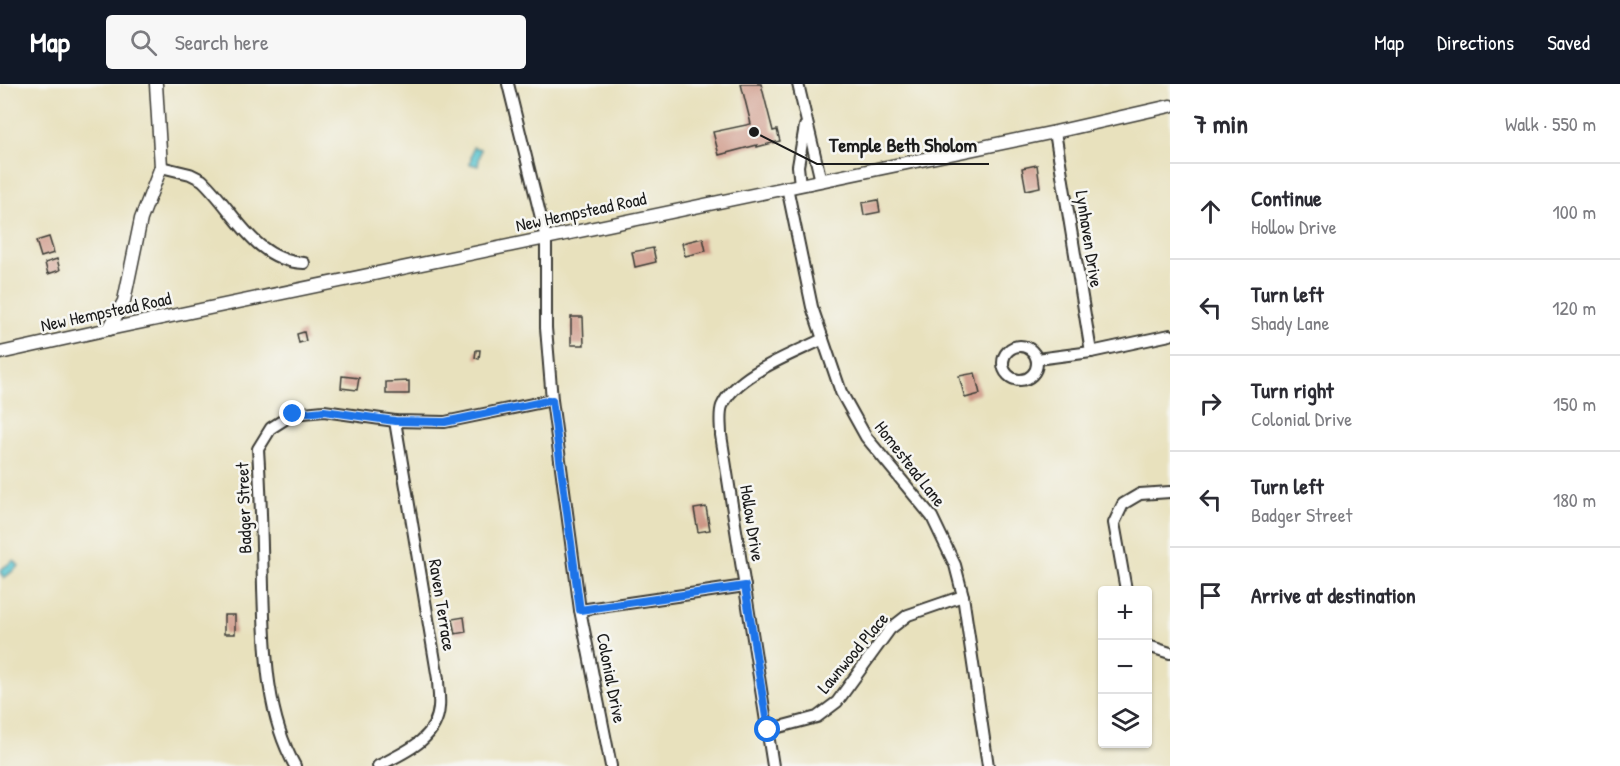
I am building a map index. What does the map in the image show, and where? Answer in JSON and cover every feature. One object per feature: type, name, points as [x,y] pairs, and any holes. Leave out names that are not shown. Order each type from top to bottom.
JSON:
[{"type":"street","points":[[109,329],[124,301],[141,219],[161,167],[156,84]]},
{"type":"street","name":"Colonial Drive","points":[[508,84],[546,238],[546,328],[552,400],[580,610],[611,766]]},
{"type":"street","points":[[798,84],[820,181]]},
{"type":"street","name":"New Hempstead Road","points":[[0,353],[1170,106]]},
{"type":"street","name":"Homestead Lane","points":[[806,120],[794,186],[812,307],[842,392],[866,437],[932,517],[955,565],[963,596],[988,766]]},
{"type":"street","name":"Lynhaven Drive","points":[[1055,132],[1091,352]]},
{"type":"street","points":[[161,167],[190,174],[202,180],[262,248],[285,262],[304,263]]},
{"type":"street","points":[[1037,359],[1091,352],[1170,335]]},
{"type":"street","name":"Hollow Drive","points":[[773,766],[722,435],[721,408],[735,387],[760,370],[823,339]]},
{"type":"street","name":"Badger Street","points":[[295,766],[284,747],[272,698],[265,652],[258,449],[271,428],[293,414],[324,411],[395,421],[445,422],[552,400]]},
{"type":"street","name":"Raven Terrace","points":[[378,766],[417,746],[431,730],[439,710],[438,679],[395,421]]},
{"type":"street","points":[[1125,586],[1114,523],[1123,504],[1140,494],[1170,492]]},
{"type":"street","points":[[580,610],[745,586]]},
{"type":"street","name":"Lawnwood Place","points":[[768,730],[817,717],[837,702],[890,629],[908,615],[963,596]]},
{"type":"street","points":[[1152,647],[1170,652]]},
{"type":"water","points":[[473,147],[481,149],[478,166],[470,164]]},
{"type":"water","points":[[14,560],[19,566],[4,578],[0,570]]},
{"type":"building","points":[[741,84],[761,84],[773,131],[777,130],[780,141],[719,155],[713,132],[751,124]]},
{"type":"building","points":[[1037,165],[1040,187],[1026,190],[1022,168]]},
{"type":"building","points":[[878,200],[880,212],[864,215],[862,203]]},
{"type":"building","points":[[49,237],[54,253],[41,257],[36,241]]},
{"type":"building","points":[[703,238],[706,251],[685,256],[682,243]]},
{"type":"building","points":[[653,248],[656,262],[635,267],[632,252]]},
{"type":"building","points":[[57,259],[60,270],[48,274],[45,263]]},
{"type":"building","points":[[571,317],[583,317],[584,345],[571,345]]},
{"type":"building","points":[[304,332],[306,341],[299,343],[297,334]]},
{"type":"building","points":[[476,350],[480,350],[479,359],[475,358]]},
{"type":"building","points":[[975,373],[980,394],[965,398],[959,376]]},
{"type":"building","points":[[342,376],[359,378],[357,390],[341,388]]},
{"type":"building","points":[[409,381],[409,394],[386,394],[386,382]]},
{"type":"building","points":[[706,507],[710,530],[698,532],[694,509]]},
{"type":"building","points":[[224,615],[235,615],[235,634],[224,634]]},
{"type":"building","points":[[464,617],[466,632],[455,634],[452,619]]},
{"type":"place","name":"Temple Beth Sholom","points":[[754,132]]},
{"type":"route","points":[[293,414],[324,411],[395,421],[445,422],[552,400],[580,610],[745,586],[768,730]]}]
